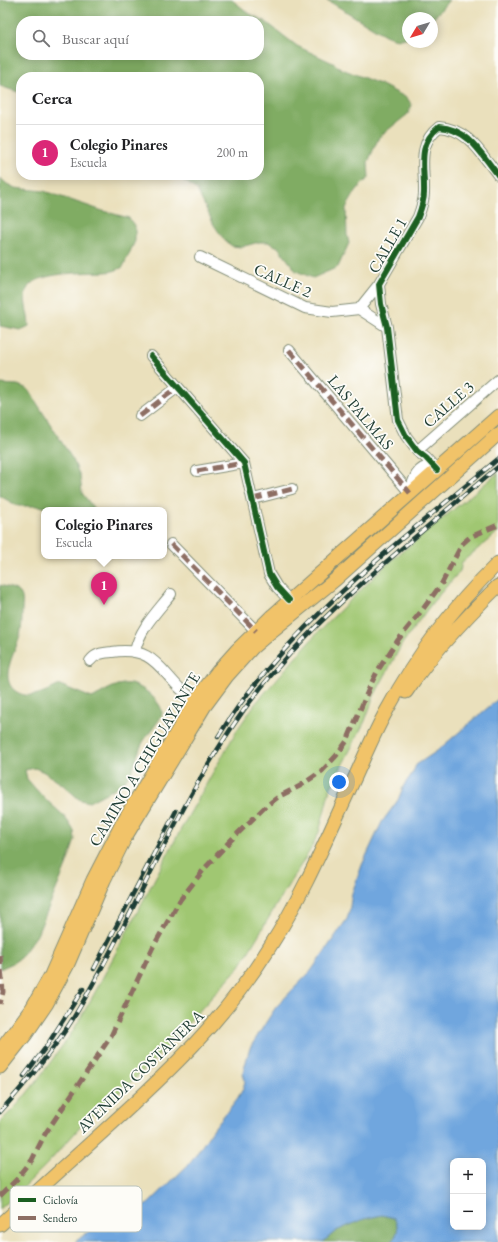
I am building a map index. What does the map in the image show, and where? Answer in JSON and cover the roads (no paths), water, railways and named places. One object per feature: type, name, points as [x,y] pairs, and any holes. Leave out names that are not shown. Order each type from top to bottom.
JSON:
[{"type":"main road","name":"CAMINO A CHIGUAYANTE","points":[[0,1051],[20,1025],[42,992],[59,958],[93,880],[114,839],[196,700],[218,671],[256,631],[289,600],[410,493],[435,468],[498,416]]},
{"type":"main road","name":"CAMINO A CHIGUAYANTE","points":[[0,1067],[26,1034],[47,1003],[67,966],[104,880],[126,836],[215,691],[235,666],[253,647],[336,579],[498,434]]},
{"type":"main road","points":[[432,493],[436,480],[435,468]]},
{"type":"main road","name":"AVENIDA COSTANERA","points":[[43,1186],[163,1077],[204,1035],[231,1003],[264,958],[286,921],[311,871],[371,740],[387,709],[420,654],[457,608],[498,563]]},
{"type":"main road","name":"AVENIDA COSTANERA","points":[[357,773],[388,718],[420,672],[454,630],[498,586]]},
{"type":"main road","name":"AVENIDA COSTANERA","points":[[0,1225],[10,1216]]},
{"type":"street","name":"CALLE 1","points":[[422,468],[416,451],[398,420],[387,327],[379,284],[418,217],[424,194],[422,161],[425,147],[433,132],[439,127],[450,128],[464,134],[498,175]]},
{"type":"street","name":"CALLE 2","points":[[200,257],[305,308],[332,312],[359,309]]},
{"type":"street","points":[[379,284],[359,309],[387,327]]},
{"type":"street","name":"LAS PALMAS","points":[[290,350],[410,493]]},
{"type":"street","points":[[151,356],[244,463],[269,574],[277,587],[289,600]]},
{"type":"street","name":"CALLE 3","points":[[416,451],[498,380]]},
{"type":"street","points":[[140,416],[178,387]]},
{"type":"street","name":"CALLE 1","points":[[416,451],[426,458],[435,468]]},
{"type":"street","points":[[197,471],[244,463]]},
{"type":"street","points":[[410,493],[416,475],[422,468],[427,466],[435,468]]},
{"type":"street","points":[[252,499],[292,489]]},
{"type":"street","points":[[172,544],[256,631]]},
{"type":"street","points":[[135,651],[144,628],[171,594]]},
{"type":"street","points":[[90,661],[93,657],[99,654],[123,650],[135,651],[146,656],[160,666],[182,691],[196,700]]},
{"type":"water","points":[[498,699],[498,1242],[391,1242],[397,1234],[397,1225],[394,1218],[382,1215],[364,1219],[336,1231],[323,1242],[75,1242],[88,1232],[142,1232],[142,1207],[148,1204],[191,1162],[214,1128],[237,1099],[243,1089],[245,1081],[243,1073],[250,1048],[276,1007],[311,971],[347,919],[352,893],[362,865],[382,822],[398,800],[404,785],[412,774],[416,765],[437,751]]},
{"type":"railway","points":[[218,737],[246,697],[277,658],[311,622],[384,554],[498,459]]},
{"type":"railway","points":[[0,1112],[39,1066],[74,1017],[114,946],[188,800],[208,765],[248,704],[287,657],[353,591],[498,467]]},
{"type":"railway","points":[[94,969],[176,811]]},
{"type":"railway","points":[[24,1076],[46,1047],[83,989]]},
{"type":"place","name":"Colegio Pinares","points":[[104,605]]}]
